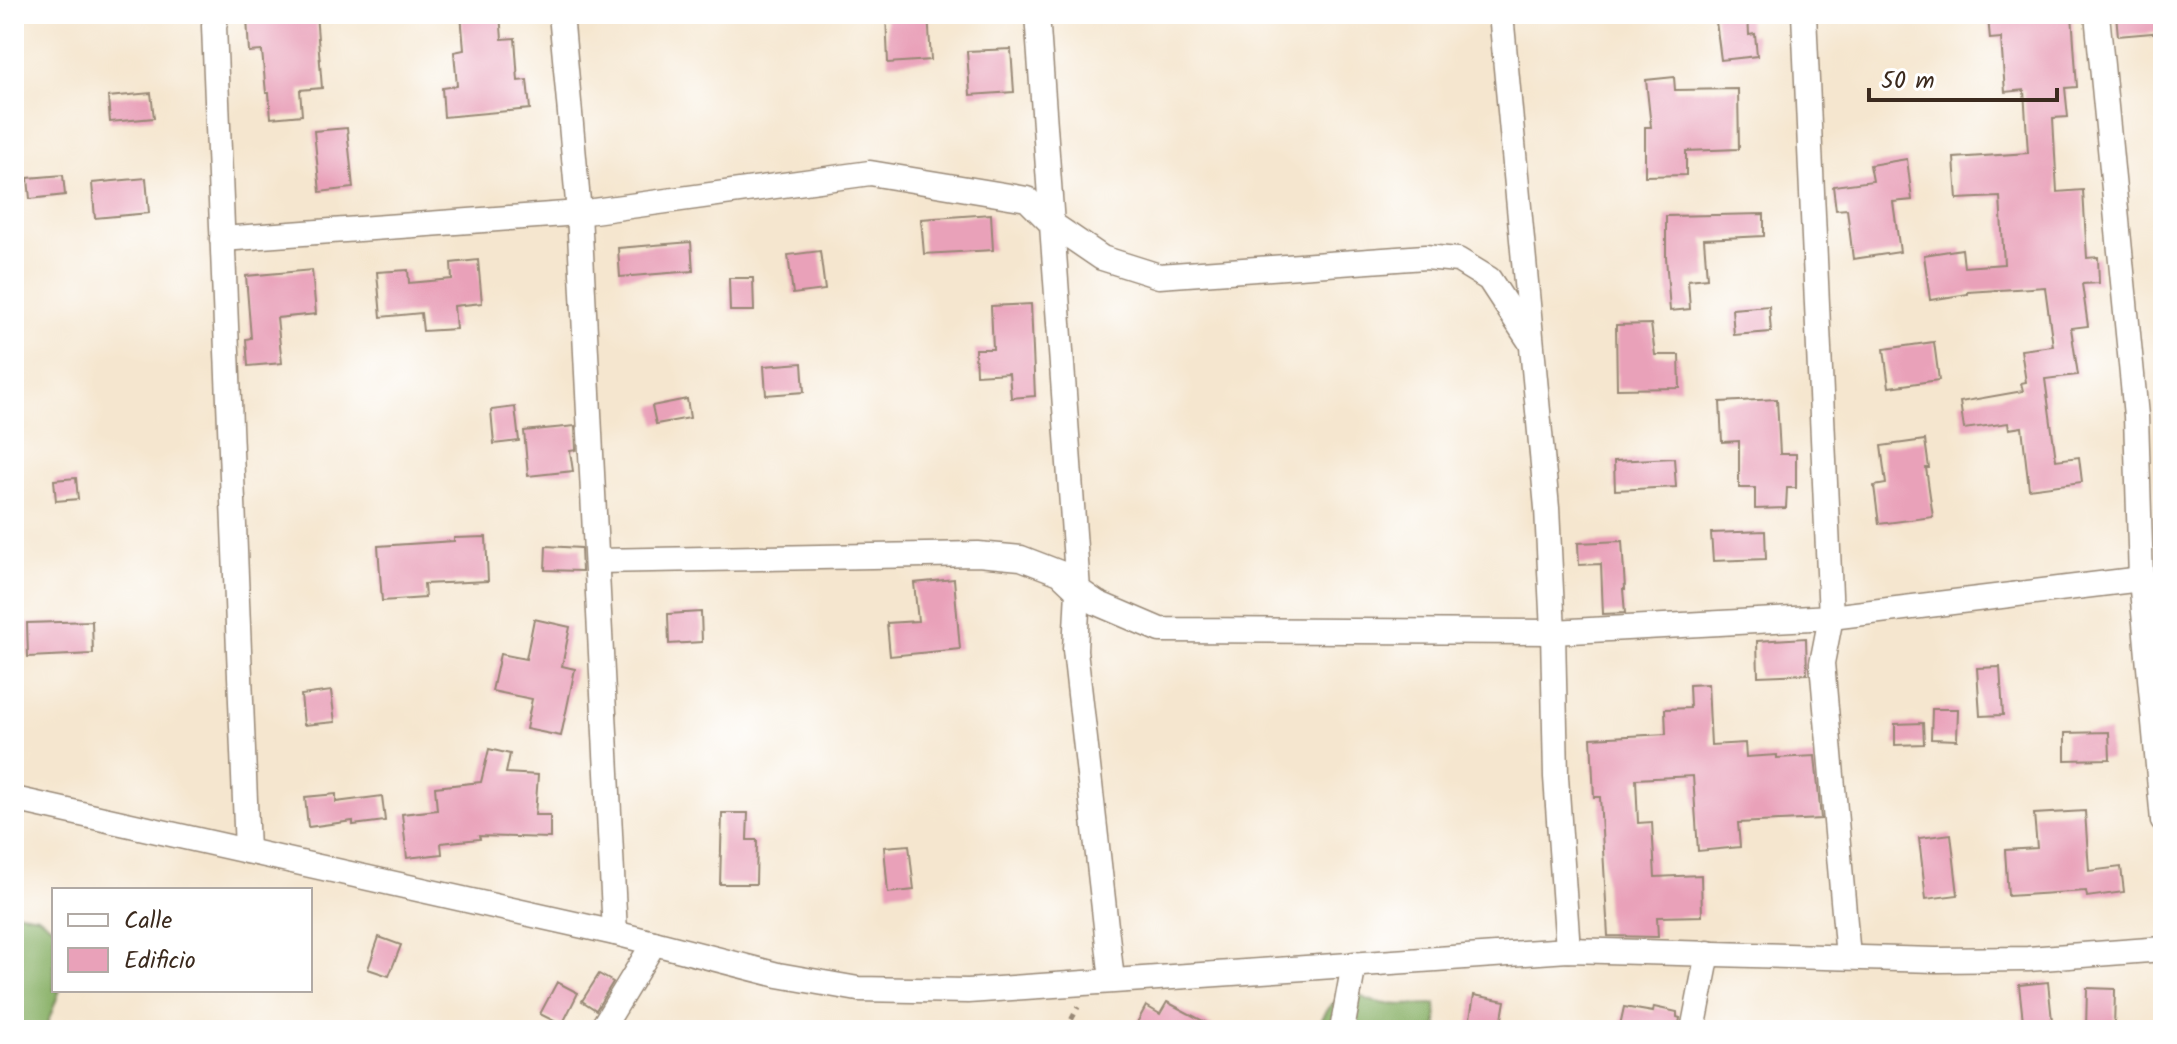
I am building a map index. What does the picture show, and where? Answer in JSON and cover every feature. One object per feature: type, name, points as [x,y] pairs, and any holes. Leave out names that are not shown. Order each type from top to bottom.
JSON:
[{"type":"street","points":[[217,14],[214,26],[247,851]]},
{"type":"street","points":[[561,14],[579,213],[615,933]]},
{"type":"street","points":[[1037,14],[1078,590],[1075,650],[1112,980]]},
{"type":"street","points":[[1501,14],[1547,508],[1556,777],[1568,950]]},
{"type":"street","points":[[1804,14],[1831,617],[1822,663],[1848,957]]},
{"type":"street","points":[[2097,14],[2136,416],[2141,579],[2163,821]]},
{"type":"street","points":[[222,239],[579,213],[870,173],[1027,199],[1052,224],[1102,258],[1159,276],[1425,257],[1458,260],[1489,279],[1531,343]]},
{"type":"street","points":[[597,561],[978,554],[1021,558],[1060,573],[1097,603],[1160,630],[1553,632],[1831,617],[2141,579]]},
{"type":"street","points":[[14,799],[615,933],[778,975],[858,989],[968,991],[1568,950],[1936,960],[2028,959],[2163,949]]},
{"type":"street","points":[[601,1030],[654,943]]},
{"type":"street","points":[[1693,1030],[1708,953]]},
{"type":"street","points":[[1342,1030],[1354,964]]},
{"type":"green space","points":[[14,912],[38,916],[52,926],[52,992],[59,992],[45,1030],[14,1030]]},
{"type":"green space","points":[[1358,994],[1385,1004],[1436,1004],[1437,1026],[1430,1030],[1316,1030],[1331,1005]]},
{"type":"building","points":[[316,14],[322,88],[300,90],[302,115],[271,118],[262,51],[249,52],[247,18]]},
{"type":"building","points":[[461,14],[500,14],[502,39],[515,38],[518,81],[527,80],[530,109],[444,117],[442,88],[457,86],[454,52],[464,50]]},
{"type":"building","points":[[886,14],[928,14],[931,60],[888,63]]},
{"type":"building","points":[[1715,14],[1748,14],[1749,35],[1755,34],[1757,56],[1721,60]]},
{"type":"building","points":[[2072,14],[2077,87],[2065,88],[2068,117],[2053,118],[2057,192],[2083,190],[2087,258],[2098,257],[2099,283],[2082,284],[2088,326],[2071,328],[2078,375],[2045,379],[2056,460],[2079,457],[2082,482],[2029,489],[2022,427],[2009,429],[2008,423],[1964,429],[1960,402],[2023,391],[2021,383],[2026,382],[2021,350],[2053,346],[2045,287],[1968,292],[1930,300],[1924,255],[1962,249],[1964,267],[2004,264],[2000,197],[1957,199],[1954,158],[2028,153],[2024,90],[2005,92],[2001,38],[1990,39],[1988,17]]},
{"type":"building","points":[[2116,14],[2163,14],[2163,32],[2118,36]]},
{"type":"building","points":[[1011,49],[1014,92],[970,95],[967,51]]},
{"type":"building","points":[[1674,77],[1675,90],[1738,89],[1739,149],[1686,151],[1686,175],[1645,176],[1645,127],[1651,127],[1646,80]]},
{"type":"building","points":[[151,93],[154,118],[110,122],[108,97]]},
{"type":"building","points":[[347,128],[353,188],[320,192],[314,131]]},
{"type":"building","points":[[1907,159],[1912,200],[1893,202],[1900,252],[1853,259],[1847,209],[1836,210],[1833,186],[1873,181],[1870,165]]},
{"type":"building","points":[[63,175],[65,195],[30,199],[28,178]]},
{"type":"building","points":[[146,178],[149,213],[95,218],[92,183]]},
{"type":"building","points":[[991,214],[993,250],[924,254],[921,219]]},
{"type":"building","points":[[1764,214],[1764,236],[1704,239],[1707,278],[1688,280],[1690,309],[1670,311],[1666,216]]},
{"type":"building","points":[[691,242],[693,271],[620,277],[618,248]]},
{"type":"building","points":[[820,251],[825,290],[793,294],[788,255]]},
{"type":"building","points":[[478,260],[482,303],[454,306],[456,329],[423,331],[421,313],[381,317],[377,272],[408,270],[409,283],[452,279],[451,263]]},
{"type":"building","points":[[312,270],[316,314],[277,318],[282,363],[248,366],[246,339],[251,338],[246,276]]},
{"type":"building","points":[[729,278],[753,278],[754,311],[730,311]]},
{"type":"building","points":[[1031,304],[1035,396],[1011,398],[1009,373],[976,375],[975,349],[993,349],[991,306]]},
{"type":"building","points":[[1769,306],[1771,332],[1734,335],[1732,309]]},
{"type":"building","points":[[1651,324],[1655,355],[1679,355],[1680,388],[1617,389],[1616,325]]},
{"type":"building","points":[[1934,342],[1939,380],[1889,387],[1884,349]]},
{"type":"building","points":[[802,363],[804,392],[766,395],[764,366]]},
{"type":"building","points":[[687,399],[690,418],[656,424],[652,406]]},
{"type":"building","points":[[1777,399],[1780,454],[1796,454],[1796,488],[1787,488],[1786,508],[1755,509],[1755,488],[1739,488],[1739,441],[1722,442],[1720,402]]},
{"type":"building","points":[[515,407],[519,441],[494,444],[491,410]]},
{"type":"building","points":[[575,426],[576,450],[570,451],[573,471],[528,476],[524,431]]},
{"type":"building","points":[[1925,440],[1933,517],[1879,524],[1874,486],[1886,484],[1881,446]]},
{"type":"building","points":[[1674,458],[1676,487],[1615,490],[1614,461]]},
{"type":"building","points":[[76,478],[78,499],[56,501],[54,480]]},
{"type":"building","points":[[1765,531],[1766,559],[1713,561],[1711,533]]},
{"type":"building","points":[[486,537],[488,581],[424,584],[425,598],[382,601],[378,546]]},
{"type":"building","points":[[1622,541],[1625,613],[1603,614],[1601,564],[1579,565],[1578,543]]},
{"type":"building","points":[[546,546],[581,548],[582,571],[545,570]]},
{"type":"building","points":[[954,579],[960,649],[890,656],[887,623],[918,621],[914,583]]},
{"type":"building","points":[[701,612],[702,642],[669,644],[668,614]]},
{"type":"building","points":[[534,619],[570,627],[562,666],[575,669],[561,736],[526,729],[532,699],[492,691],[500,654],[526,659]]},
{"type":"building","points":[[92,621],[93,654],[28,657],[27,623]]},
{"type":"building","points":[[1806,638],[1807,674],[1758,676],[1757,641]]},
{"type":"building","points":[[2000,667],[2003,715],[1980,716],[1977,668]]},
{"type":"building","points":[[1708,684],[1711,745],[1745,743],[1746,757],[1815,756],[1821,819],[1738,823],[1740,847],[1698,851],[1693,776],[1636,779],[1638,823],[1652,822],[1655,877],[1701,875],[1702,916],[1657,917],[1658,937],[1608,936],[1600,797],[1594,797],[1591,738],[1666,734],[1665,709],[1690,708],[1689,685]]},
{"type":"building","points":[[331,691],[335,722],[304,725],[301,695]]},
{"type":"building","points":[[1932,709],[1958,709],[1957,740],[1931,739]]},
{"type":"building","points":[[1923,723],[1924,744],[1895,745],[1895,724]]},
{"type":"building","points":[[2109,732],[2110,759],[2065,760],[2065,733]]},
{"type":"building","points":[[489,749],[510,754],[506,773],[538,775],[535,815],[550,815],[550,838],[479,836],[480,839],[441,843],[442,854],[407,858],[402,814],[437,810],[435,787],[481,782]]},
{"type":"building","points":[[336,794],[336,802],[382,796],[385,821],[353,825],[353,821],[308,827],[305,797]]},
{"type":"building","points":[[2085,811],[2089,871],[2121,867],[2124,892],[2087,897],[2086,891],[2008,896],[2005,850],[2037,848],[2034,814]]},
{"type":"building","points":[[722,813],[748,813],[747,840],[757,840],[756,884],[720,884]]},
{"type":"building","points":[[1951,834],[1958,895],[1926,899],[1919,838]]},
{"type":"building","points":[[909,845],[914,890],[888,893],[884,847]]},
{"type":"building","points":[[379,937],[401,945],[389,976],[368,969]]},
{"type":"building","points":[[599,974],[613,982],[596,1010],[582,1001]]},
{"type":"building","points":[[557,982],[578,993],[562,1025],[540,1014]]},
{"type":"building","points":[[2048,982],[2053,1030],[2024,1030],[2019,985]]},
{"type":"building","points":[[2087,988],[2115,989],[2114,1030],[2086,1030]]},
{"type":"building","points":[[1474,995],[1505,1001],[1500,1030],[1468,1030]]},
{"type":"building","points":[[1167,1002],[1220,1030],[1133,1030],[1146,1006],[1160,1014]]},
{"type":"building","points":[[1624,1007],[1653,1012],[1654,1007],[1677,1012],[1680,1018],[1678,1030],[1619,1030]]}]
